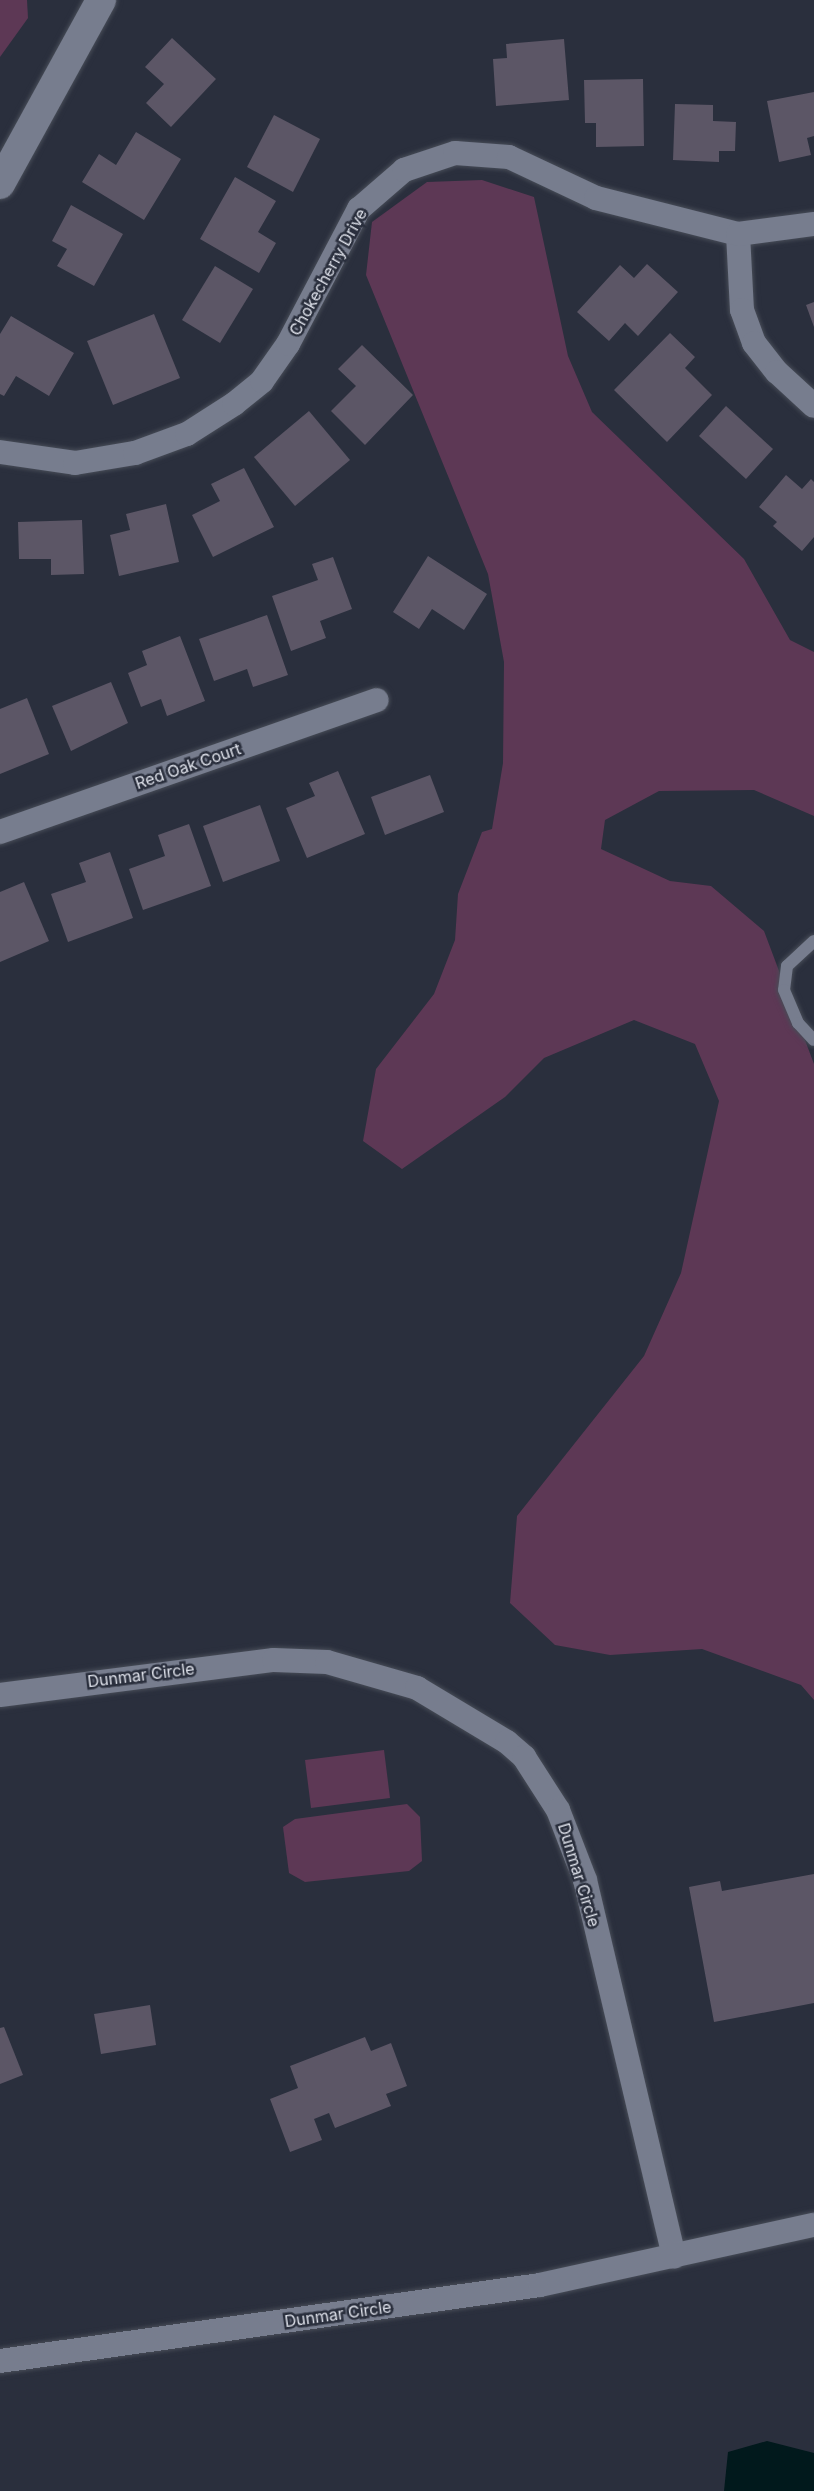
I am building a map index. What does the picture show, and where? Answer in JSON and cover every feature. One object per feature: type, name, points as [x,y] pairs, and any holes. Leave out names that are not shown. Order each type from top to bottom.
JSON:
[{"type":"street","points":[[0,184],[101,0]]},
{"type":"street","name":"Chokecherry Drive","points":[[0,452],[75,463],[135,453],[187,434],[234,404],[262,381],[288,344],[359,209],[404,170],[455,153],[509,157],[596,198],[738,234],[814,224]]},
{"type":"street","points":[[738,234],[742,310],[754,343],[777,372],[814,406]]},
{"type":"street","name":"Red Oak Court","points":[[0,832],[376,700]]},
{"type":"street","name":"Dunmar Circle","points":[[0,1695],[274,1660],[327,1662],[417,1688],[507,1742],[542,1782],[566,1825],[576,1854],[674,2257]]},
{"type":"street","name":"Dunmar Circle","points":[[0,2361],[540,2285],[814,2225]]},
{"type":"lane","points":[[814,941],[787,966],[784,990],[798,1023],[814,1040]]},
{"type":"shaded area","points":[[0,0],[27,0],[28,18],[0,57]]},
{"type":"shaded area","points":[[482,180],[534,197],[568,356],[592,412],[744,559],[790,640],[814,652],[814,816],[754,790],[659,791],[605,820],[601,849],[670,881],[711,886],[764,931],[814,1064],[814,1700],[801,1685],[702,1649],[610,1655],[555,1645],[510,1603],[517,1516],[644,1356],[681,1273],[719,1101],[695,1044],[634,1020],[544,1058],[505,1097],[402,1169],[363,1141],[376,1069],[434,994],[455,940],[458,894],[482,832],[492,829],[503,763],[504,662],[488,574],[366,275],[372,222],[427,182]]},
{"type":"shaded area","points":[[384,1750],[390,1798],[311,1808],[305,1760]]},
{"type":"shaded area","points":[[407,1804],[420,1817],[422,1861],[409,1871],[305,1882],[289,1873],[283,1827],[295,1819]]},
{"type":"shaded area","points":[[767,2441],[814,2453],[814,2491],[724,2491],[728,2452]]},
{"type":"building","points":[[172,38],[216,79],[171,127],[146,103],[164,84],[145,67]]},
{"type":"building","points":[[564,39],[569,100],[496,106],[493,59],[507,58],[506,44]]},
{"type":"building","points":[[643,79],[644,146],[596,147],[596,123],[585,123],[584,80]]},
{"type":"building","points":[[814,92],[814,136],[807,138],[811,155],[779,162],[767,101]]},
{"type":"building","points":[[675,104],[713,105],[713,121],[736,122],[735,151],[719,151],[719,162],[673,160]]},
{"type":"building","points":[[274,115],[320,139],[293,192],[247,167]]},
{"type":"building","points":[[136,132],[181,159],[144,220],[82,182],[99,154],[116,165]]},
{"type":"building","points":[[235,177],[276,201],[258,232],[276,243],[259,273],[200,239]]},
{"type":"building","points":[[71,205],[123,234],[94,286],[57,266],[67,249],[52,241]]},
{"type":"building","points":[[647,264],[678,292],[638,336],[625,323],[609,341],[577,312],[620,265],[634,278]]},
{"type":"building","points":[[215,266],[253,289],[220,343],[182,320]]},
{"type":"building","points":[[814,302],[814,327],[806,305]]},
{"type":"building","points":[[154,314],[180,378],[113,405],[87,341]]},
{"type":"building","points":[[11,316],[74,353],[49,396],[16,376],[4,396],[0,394],[0,334]]},
{"type":"building","points":[[670,333],[695,357],[685,368],[712,395],[667,442],[614,390]]},
{"type":"building","points":[[362,345],[413,395],[365,445],[331,411],[356,386],[338,369]]},
{"type":"building","points":[[726,406],[773,449],[746,479],[699,436]]},
{"type":"building","points":[[309,411],[350,460],[295,506],[254,457]]},
{"type":"building","points":[[244,468],[274,527],[213,557],[192,515],[220,501],[211,484]]},
{"type":"building","points":[[786,475],[802,489],[811,479],[814,482],[814,537],[802,551],[773,526],[777,522],[759,507]]},
{"type":"building","points":[[166,504],[179,562],[119,576],[110,535],[130,530],[126,514]]},
{"type":"building","points":[[82,520],[84,574],[51,575],[51,559],[19,559],[18,522]]},
{"type":"building","points":[[428,556],[487,594],[464,630],[432,609],[419,629],[393,612]]},
{"type":"building","points":[[333,557],[352,609],[320,621],[326,638],[291,651],[272,596],[318,580],[312,564]]},
{"type":"building","points":[[267,615],[288,675],[253,687],[247,669],[214,681],[199,639]]},
{"type":"building","points":[[180,636],[205,701],[167,716],[161,699],[141,707],[128,673],[147,665],[142,651]]},
{"type":"building","points":[[111,682],[128,723],[71,751],[52,706]]},
{"type":"building","points":[[27,698],[49,754],[0,774],[0,709]]},
{"type":"building","points":[[338,771],[365,834],[307,858],[286,808],[315,796],[309,783]]},
{"type":"building","points":[[430,775],[444,812],[385,835],[371,797]]},
{"type":"building","points":[[260,805],[280,861],[223,882],[203,826]]},
{"type":"building","points":[[189,824],[211,886],[143,910],[129,869],[165,856],[158,835]]},
{"type":"building","points":[[110,852],[133,918],[68,942],[51,894],[86,882],[79,863]]},
{"type":"building","points":[[24,882],[49,941],[0,962],[0,892]]},
{"type":"building","points":[[814,1874],[814,2003],[714,2022],[689,1887],[720,1881],[722,1891]]},
{"type":"building","points":[[150,2005],[156,2045],[101,2054],[94,2014]]},
{"type":"building","points":[[4,2027],[23,2075],[0,2084],[0,2028]]},
{"type":"building","points":[[365,2037],[371,2051],[391,2043],[407,2086],[386,2094],[391,2106],[335,2128],[329,2113],[314,2119],[322,2140],[290,2152],[270,2099],[298,2088],[290,2066]]}]
